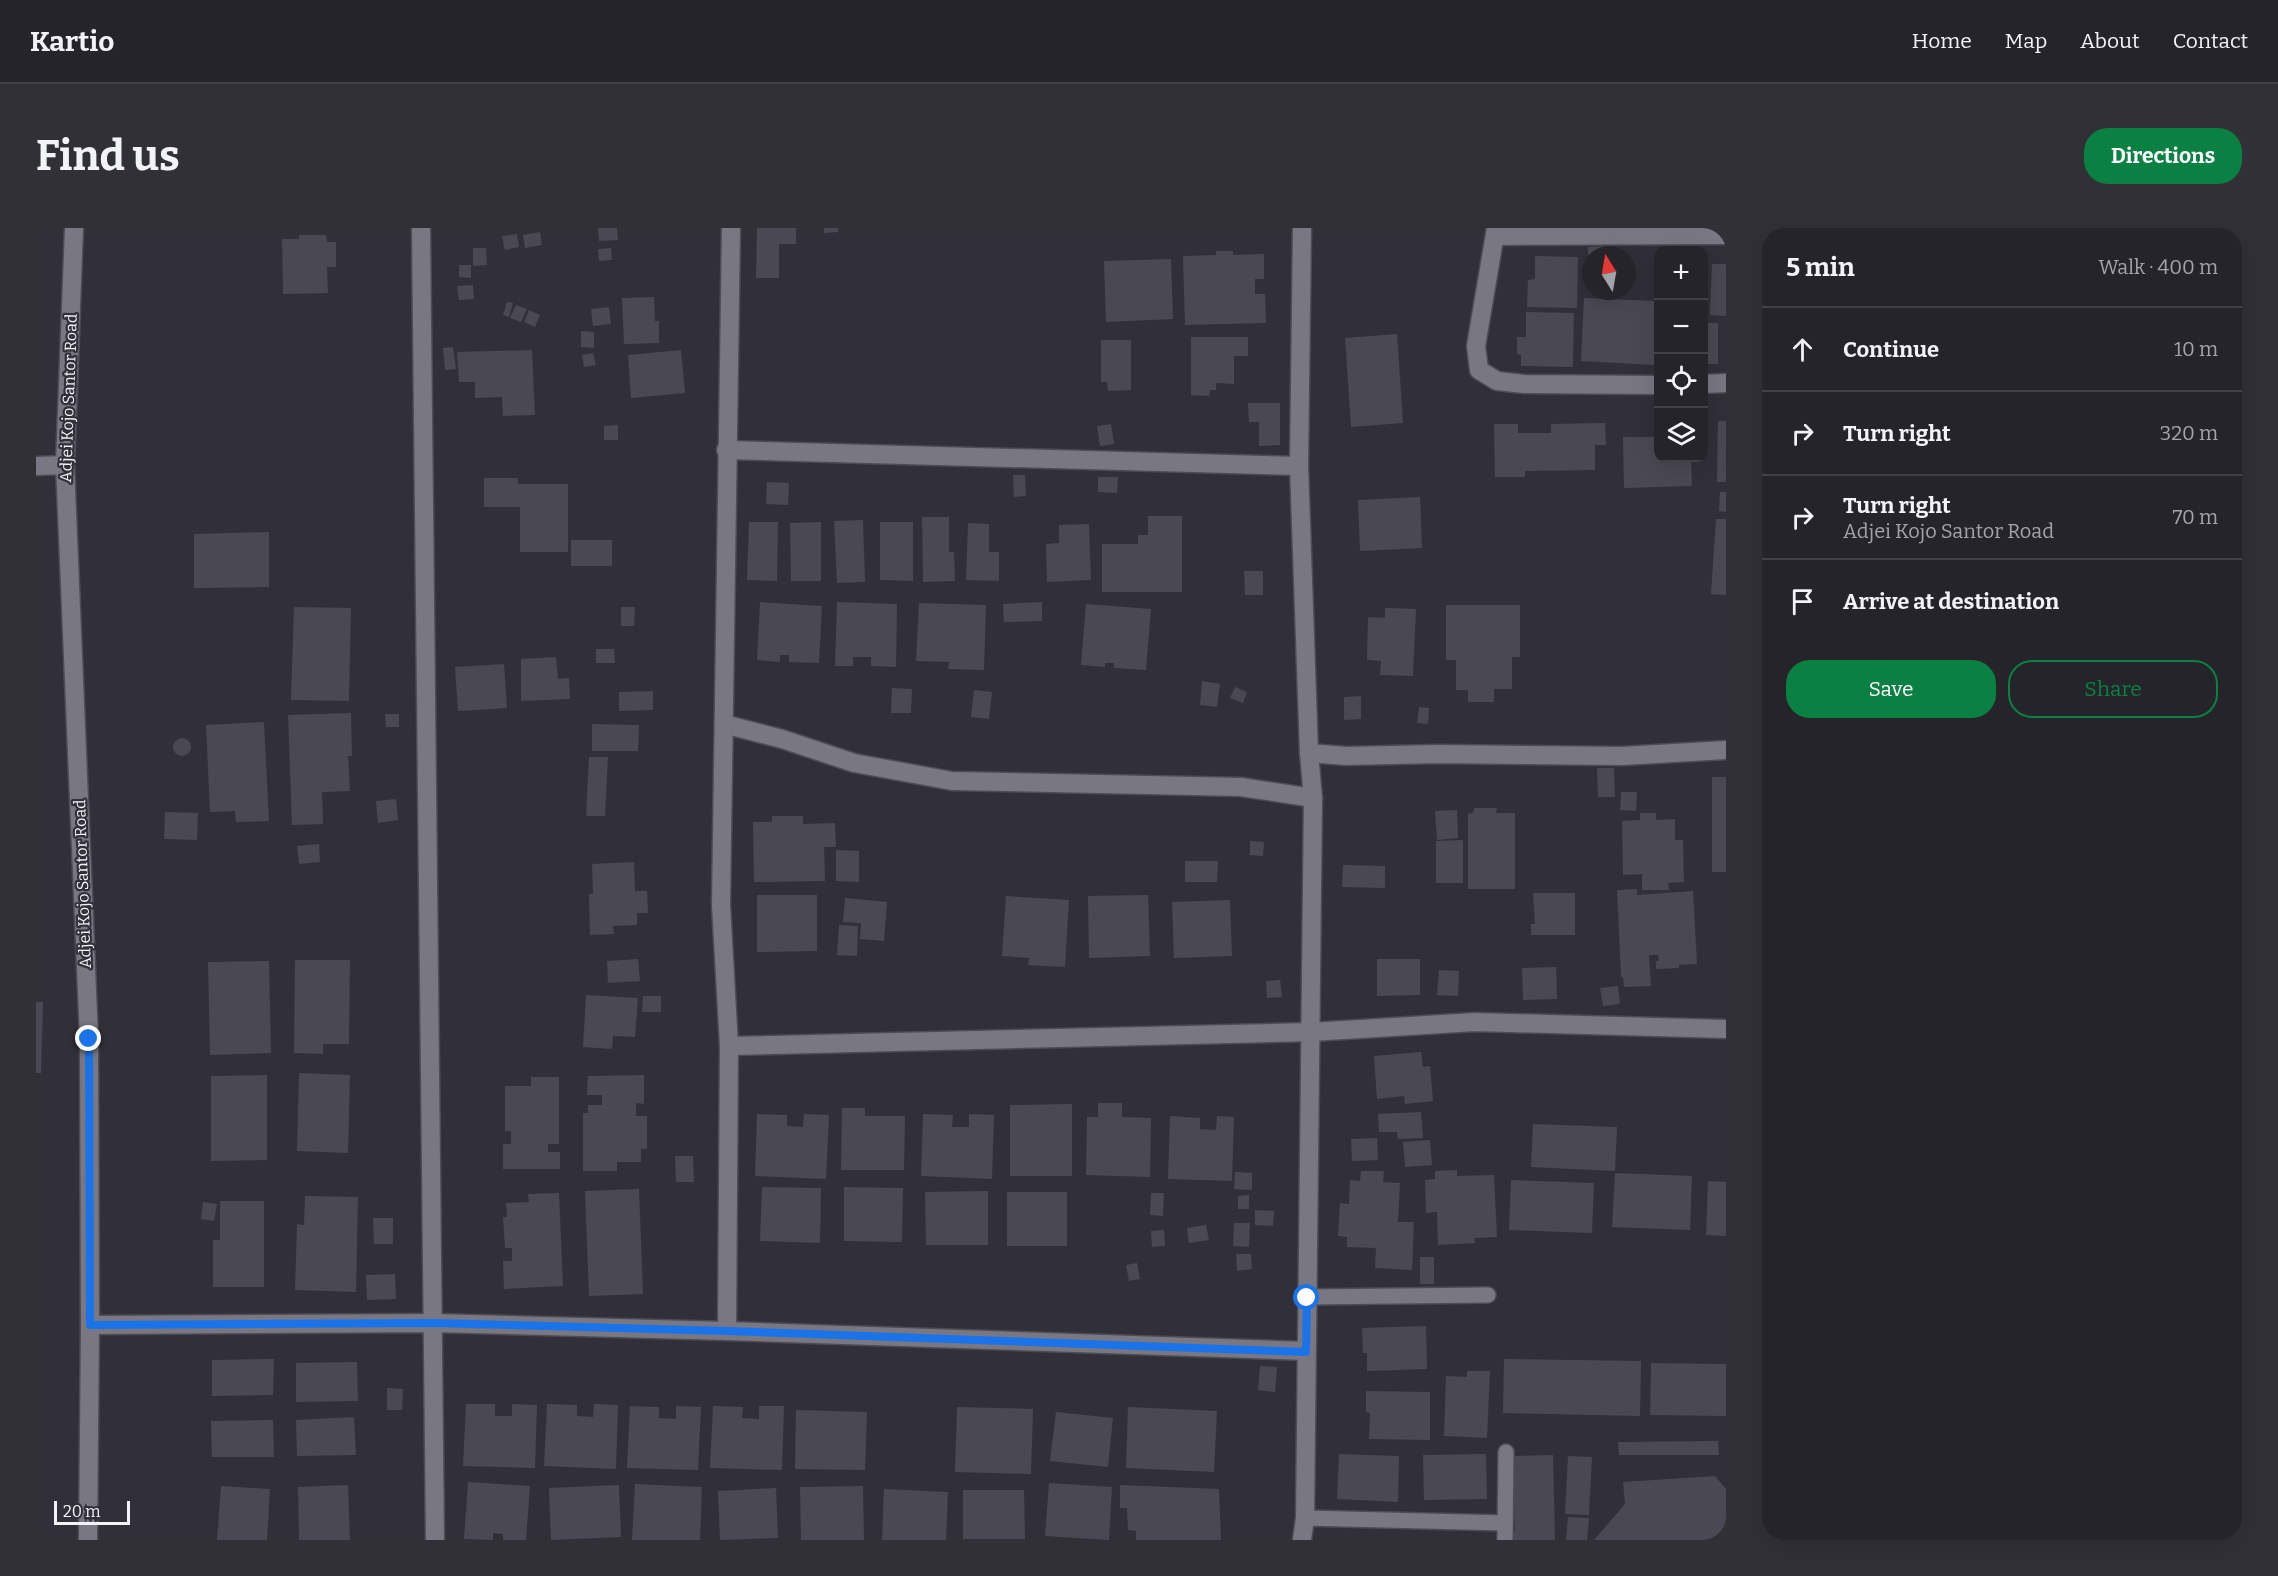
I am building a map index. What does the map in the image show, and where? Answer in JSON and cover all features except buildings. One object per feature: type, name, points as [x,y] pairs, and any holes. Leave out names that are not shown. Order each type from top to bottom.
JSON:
[{"type":"street","name":"Adjei Kojo Santor Road","points":[[74,228],[65,465],[89,1039],[88,1540]]},
{"type":"street","points":[[421,228],[435,1540]]},
{"type":"street","points":[[727,1331],[729,1046],[721,905],[731,228]]},
{"type":"street","points":[[1302,228],[1299,466],[1309,753],[1313,798],[1305,1518],[1302,1540]]},
{"type":"street","points":[[1654,385],[1524,384],[1497,381],[1479,370],[1476,346],[1496,232],[1726,235]]},
{"type":"street","points":[[1708,384],[1726,383]]},
{"type":"street","points":[[726,450],[1299,466]]},
{"type":"street","points":[[36,466],[65,465]]},
{"type":"street","points":[[724,724],[782,739],[854,763],[952,781],[1241,787],[1313,798]]},
{"type":"street","points":[[1309,753],[1346,756],[1429,754],[1622,756],[1726,750]]},
{"type":"street","points":[[729,1046],[1311,1032],[1475,1022],[1726,1029]]},
{"type":"street","points":[[90,1325],[433,1323],[1306,1352]]},
{"type":"lane","points":[[1307,1298],[1488,1295]]},
{"type":"lane","points":[[1505,1540],[1506,1452]]},
{"type":"lane","points":[[1305,1518],[1505,1523]]},
{"type":"route","points":[[89,1039],[90,1325],[433,1323],[1306,1352],[1307,1298]]}]
